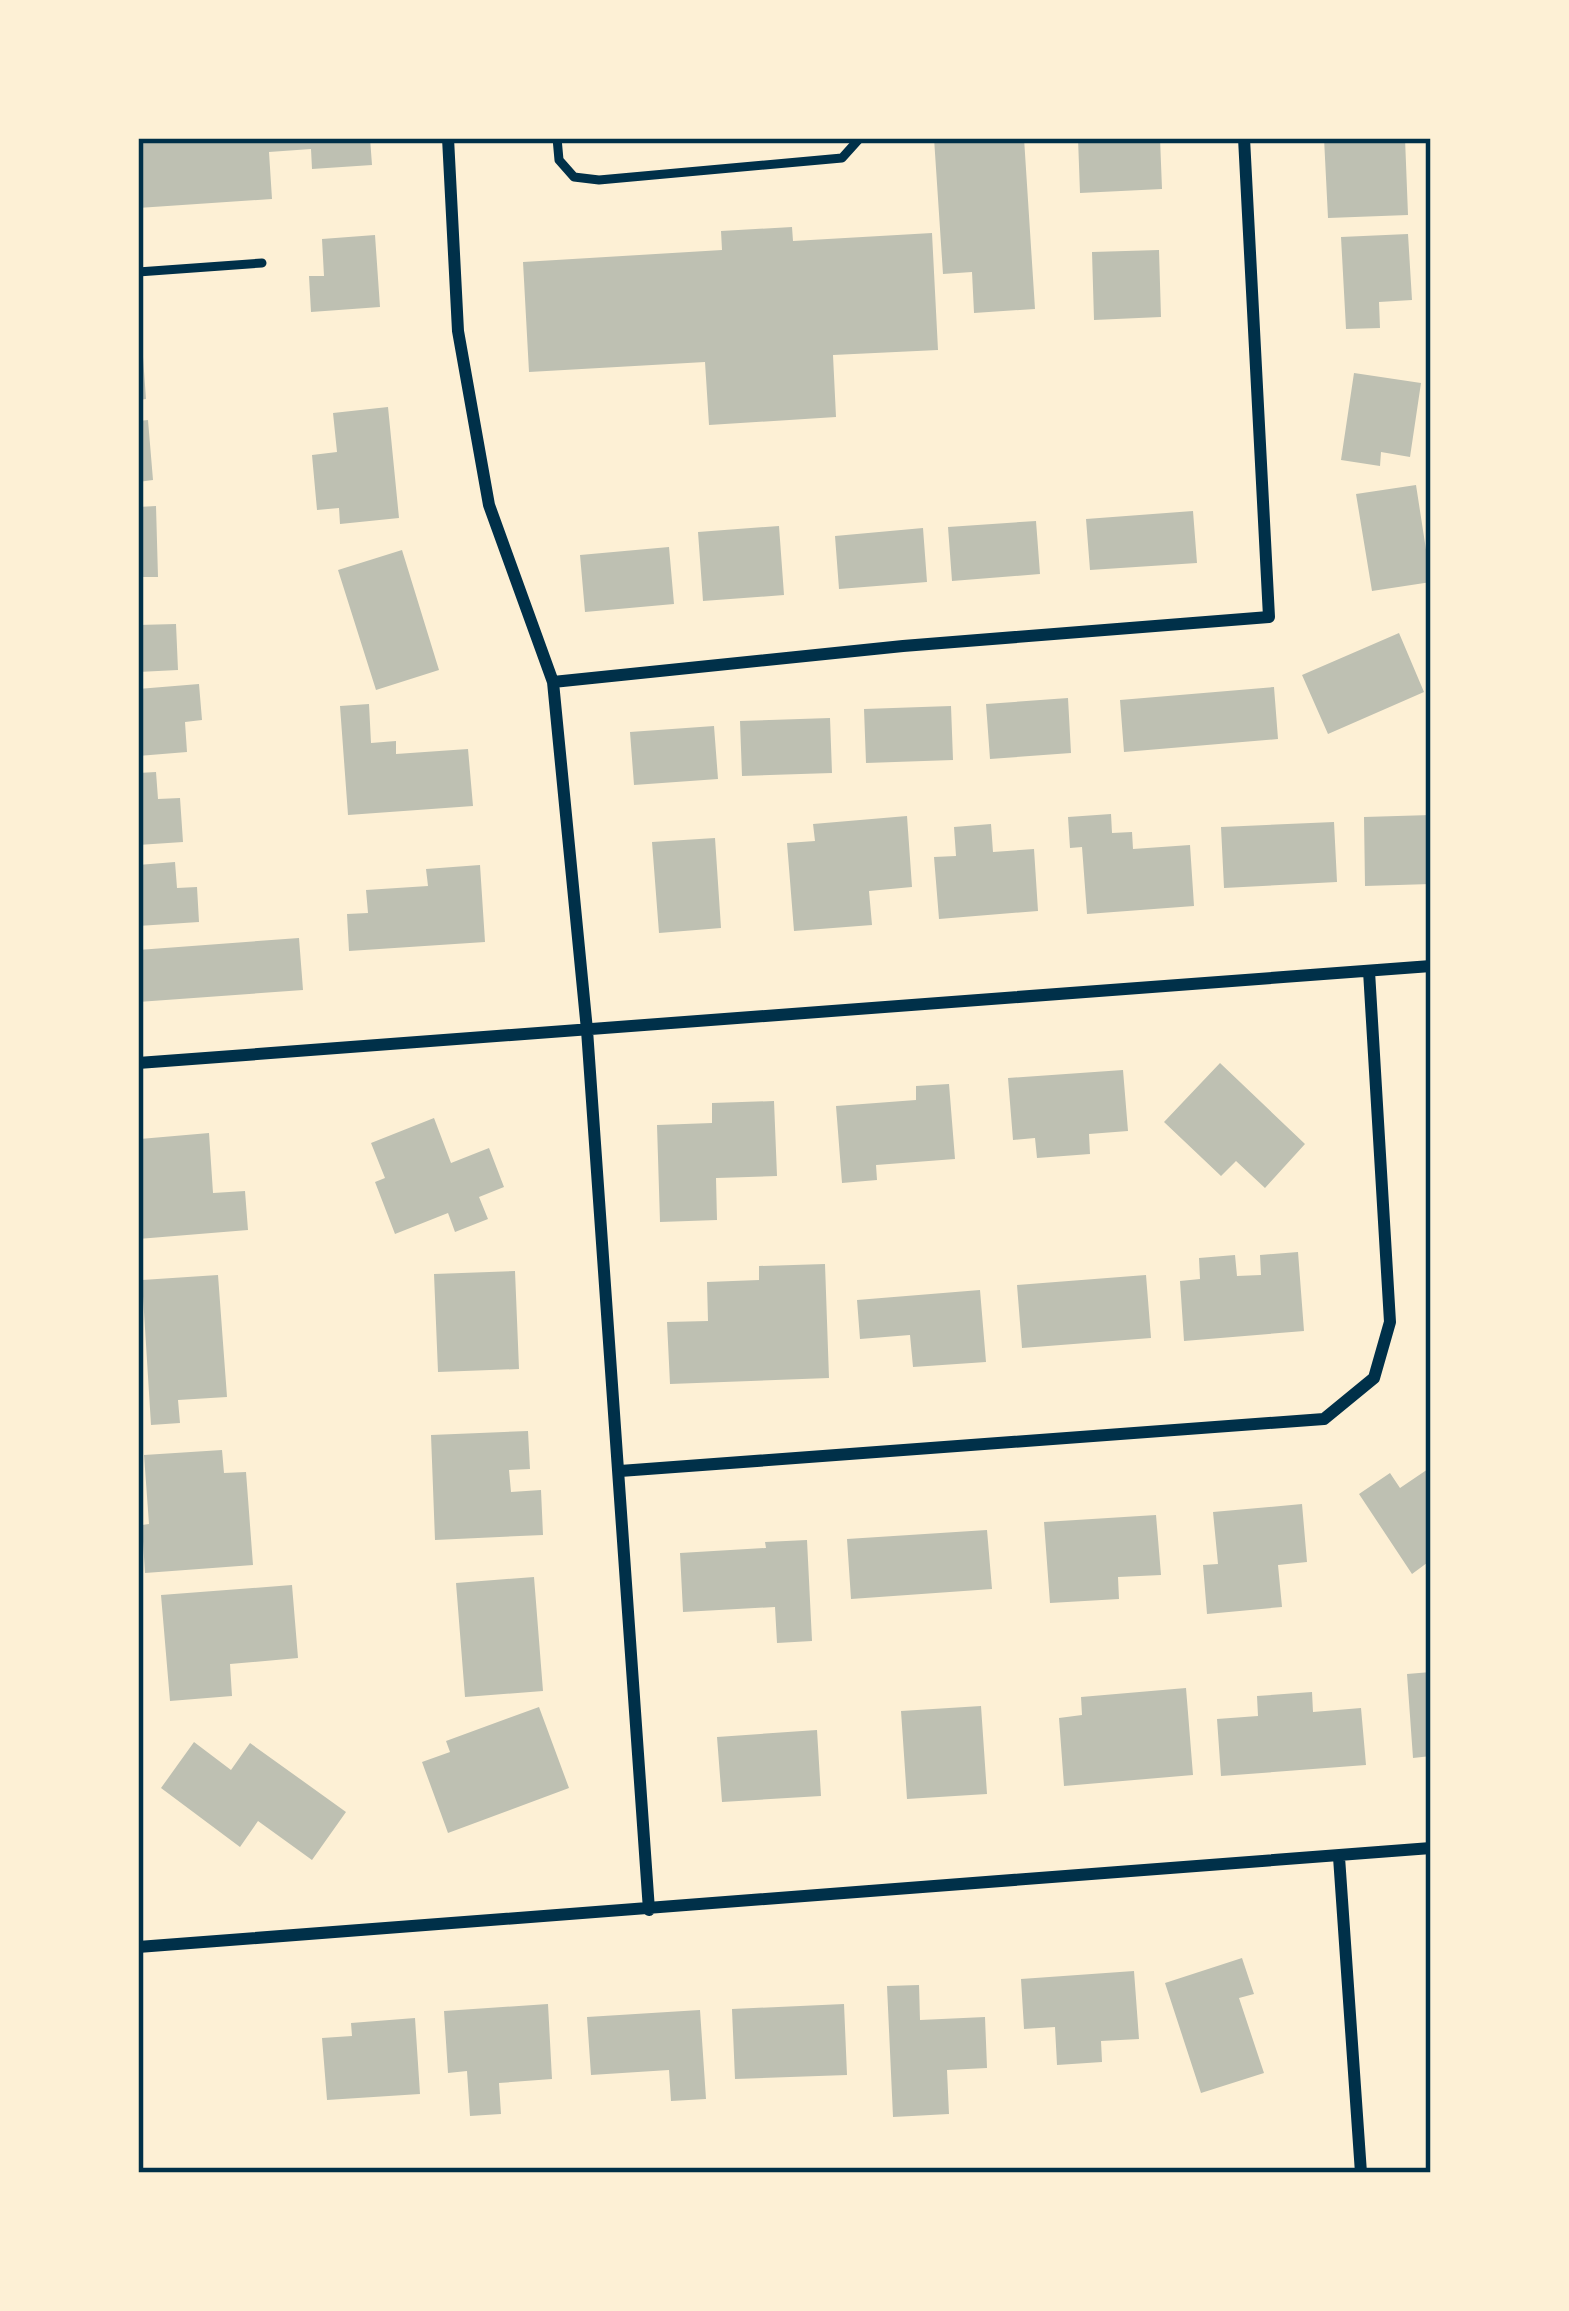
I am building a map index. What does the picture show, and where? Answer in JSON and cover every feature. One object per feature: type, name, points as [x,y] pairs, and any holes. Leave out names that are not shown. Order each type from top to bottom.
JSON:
[{"type":"street","points":[[448,138],[458,331],[489,505],[553,682],[587,1030],[649,1910]]},
{"type":"street","points":[[553,682],[903,646],[1269,617],[1244,138]]},
{"type":"street","points":[[138,1063],[1431,966]]},
{"type":"street","points":[[620,1471],[1324,1419],[1374,1378],[1390,1322],[1369,970]]},
{"type":"street","points":[[138,1947],[1431,1849]]},
{"type":"street","points":[[1340,1857],[1361,2173]]},
{"type":"lane","points":[[557,138],[559,160],[574,176],[599,180],[842,158],[860,138]]},
{"type":"lane","points":[[138,272],[262,263]]},
{"type":"building","points":[[138,138],[370,138],[372,165],[312,169],[311,149],[269,152],[272,199],[138,208]]},
{"type":"building","points":[[934,138],[1024,138],[1035,309],[974,313],[972,272],[943,274]]},
{"type":"building","points":[[1078,138],[1160,138],[1162,189],[1080,193]]},
{"type":"building","points":[[1324,138],[1405,138],[1408,215],[1328,218]]},
{"type":"building","points":[[792,227],[793,241],[932,233],[938,350],[833,355],[836,417],[709,425],[705,362],[529,372],[523,262],[722,250],[721,231]]},
{"type":"building","points":[[1408,234],[1412,300],[1379,302],[1380,328],[1346,329],[1341,237]]},
{"type":"building","points":[[375,235],[380,307],[311,312],[309,276],[324,276],[322,239]]},
{"type":"building","points":[[1159,250],[1161,317],[1094,320],[1092,252]]},
{"type":"building","points":[[138,357],[143,357],[146,399],[138,400]]},
{"type":"building","points":[[1354,373],[1421,383],[1410,457],[1381,452],[1380,466],[1341,460]]},
{"type":"building","points":[[388,407],[399,518],[340,524],[339,508],[317,510],[312,455],[337,452],[333,413]]},
{"type":"building","points":[[148,420],[153,480],[138,482],[138,421]]},
{"type":"building","points":[[1416,485],[1431,582],[1372,591],[1356,494]]},
{"type":"building","points":[[156,506],[158,577],[138,577],[138,507]]},
{"type":"building","points":[[1193,511],[1197,563],[1090,570],[1086,519]]},
{"type":"building","points":[[1036,521],[1040,574],[952,581],[948,527]]},
{"type":"building","points":[[779,526],[784,595],[703,601],[698,532]]},
{"type":"building","points":[[923,528],[927,582],[839,589],[835,536]]},
{"type":"building","points":[[669,547],[674,604],[585,612],[580,555]]},
{"type":"building","points":[[402,550],[439,670],[376,690],[338,570]]},
{"type":"building","points":[[176,624],[178,670],[138,672],[138,625]]},
{"type":"building","points":[[1399,633],[1424,692],[1328,734],[1302,675]]},
{"type":"building","points":[[199,684],[202,720],[185,722],[187,752],[138,756],[138,689]]},
{"type":"building","points":[[1274,687],[1278,739],[1124,752],[1120,700]]},
{"type":"building","points":[[1068,698],[1071,753],[990,759],[986,704]]},
{"type":"building","points":[[369,704],[371,743],[396,741],[396,754],[468,749],[473,806],[348,815],[340,706]]},
{"type":"building","points":[[951,706],[953,760],[866,763],[864,709]]},
{"type":"building","points":[[830,718],[832,773],[742,776],[740,721]]},
{"type":"building","points":[[714,726],[718,779],[634,785],[630,732]]},
{"type":"building","points":[[156,772],[158,799],[180,798],[183,842],[138,845],[138,773]]},
{"type":"building","points":[[1111,814],[1112,833],[1132,832],[1133,849],[1190,845],[1194,906],[1087,914],[1082,847],[1070,848],[1068,817]]},
{"type":"building","points":[[1431,815],[1431,884],[1365,886],[1364,817]]},
{"type":"building","points":[[907,816],[912,887],[869,891],[872,925],[794,931],[787,843],[815,841],[813,824]]},
{"type":"building","points":[[1334,822],[1337,882],[1224,888],[1221,827]]},
{"type":"building","points":[[991,824],[993,852],[1034,849],[1038,911],[939,919],[934,857],[956,856],[954,827]]},
{"type":"building","points":[[715,838],[721,928],[659,933],[652,842]]},
{"type":"building","points":[[175,862],[177,888],[197,887],[199,922],[138,926],[138,865]]},
{"type":"building","points":[[480,865],[485,942],[349,951],[347,914],[368,913],[366,890],[428,886],[426,869]]},
{"type":"building","points":[[299,938],[303,990],[138,1002],[138,950]]},
{"type":"building","points":[[1220,1063],[1305,1144],[1265,1188],[1236,1161],[1221,1176],[1164,1122]]},
{"type":"building","points":[[1123,1070],[1128,1131],[1089,1134],[1090,1154],[1037,1158],[1035,1138],[1013,1140],[1008,1078]]},
{"type":"building","points":[[949,1084],[955,1159],[876,1165],[877,1180],[842,1183],[836,1106],[916,1100],[916,1086]]},
{"type":"building","points":[[774,1101],[777,1176],[716,1178],[717,1220],[660,1222],[657,1125],[712,1123],[712,1103]]},
{"type":"building","points":[[434,1118],[451,1163],[489,1148],[504,1187],[479,1197],[488,1219],[455,1232],[448,1213],[395,1234],[375,1182],[385,1178],[371,1143]]},
{"type":"building","points":[[209,1133],[213,1193],[245,1191],[248,1230],[138,1239],[140,1139]]},
{"type":"building","points":[[1298,1252],[1304,1331],[1184,1341],[1180,1281],[1200,1279],[1199,1258],[1235,1255],[1237,1276],[1261,1275],[1260,1255]]},
{"type":"building","points":[[825,1264],[829,1378],[670,1384],[667,1322],[708,1321],[707,1282],[759,1280],[759,1266]]},
{"type":"building","points":[[515,1271],[519,1369],[438,1372],[434,1274]]},
{"type":"building","points":[[218,1275],[227,1397],[178,1400],[180,1423],[151,1425],[142,1280]]},
{"type":"building","points":[[1146,1275],[1151,1338],[1022,1348],[1017,1285]]},
{"type":"building","points":[[980,1290],[986,1362],[913,1367],[910,1335],[860,1339],[857,1300]]},
{"type":"building","points":[[528,1431],[530,1469],[509,1470],[511,1492],[541,1490],[543,1535],[435,1540],[431,1435]]},
{"type":"building","points":[[222,1450],[224,1473],[246,1472],[253,1565],[145,1573],[142,1525],[149,1524],[144,1455]]},
{"type":"building","points":[[1431,1467],[1431,1560],[1412,1574],[1359,1494],[1390,1473],[1400,1488]]},
{"type":"building","points":[[1302,1504],[1307,1562],[1278,1565],[1282,1607],[1207,1614],[1203,1565],[1218,1564],[1213,1512]]},
{"type":"building","points":[[1156,1515],[1161,1575],[1118,1577],[1119,1599],[1050,1603],[1044,1522]]},
{"type":"building","points":[[987,1530],[992,1589],[851,1599],[847,1539]]},
{"type":"building","points":[[807,1540],[812,1641],[777,1643],[775,1607],[683,1612],[680,1553],[766,1548],[765,1542]]},
{"type":"building","points":[[534,1577],[543,1691],[465,1697],[456,1583]]},
{"type":"building","points":[[292,1585],[298,1658],[230,1664],[232,1696],[170,1701],[161,1595]]},
{"type":"building","points":[[1431,1672],[1431,1756],[1413,1758],[1407,1674]]},
{"type":"building","points":[[1186,1688],[1193,1775],[1064,1786],[1059,1718],[1082,1715],[1081,1697]]},
{"type":"building","points":[[1312,1692],[1313,1712],[1361,1708],[1366,1765],[1221,1776],[1217,1719],[1258,1716],[1257,1696]]},
{"type":"building","points":[[981,1706],[987,1794],[907,1799],[901,1711]]},
{"type":"building","points":[[539,1707],[569,1788],[448,1833],[422,1762],[450,1752],[446,1741]]},
{"type":"building","points":[[817,1730],[821,1796],[722,1802],[717,1737]]},
{"type":"building","points":[[194,1742],[231,1770],[250,1743],[346,1812],[312,1860],[258,1821],[240,1847],[161,1788]]},
{"type":"building","points":[[1242,1958],[1254,1994],[1239,1998],[1264,2073],[1201,2093],[1165,1983]]},
{"type":"building","points":[[1134,1971],[1139,2039],[1101,2041],[1102,2062],[1057,2065],[1055,2027],[1024,2029],[1021,1979]]},
{"type":"building","points":[[919,1985],[920,2020],[985,2017],[987,2068],[947,2070],[949,2114],[893,2117],[887,1986]]},
{"type":"building","points":[[548,2004],[552,2079],[499,2083],[501,2114],[470,2116],[467,2071],[448,2073],[444,2011]]},
{"type":"building","points":[[844,2004],[847,2075],[735,2079],[732,2009]]},
{"type":"building","points":[[700,2010],[706,2099],[671,2101],[669,2070],[591,2075],[587,2017]]},
{"type":"building","points":[[415,2018],[420,2094],[327,2100],[322,2038],[352,2036],[351,2023]]}]
